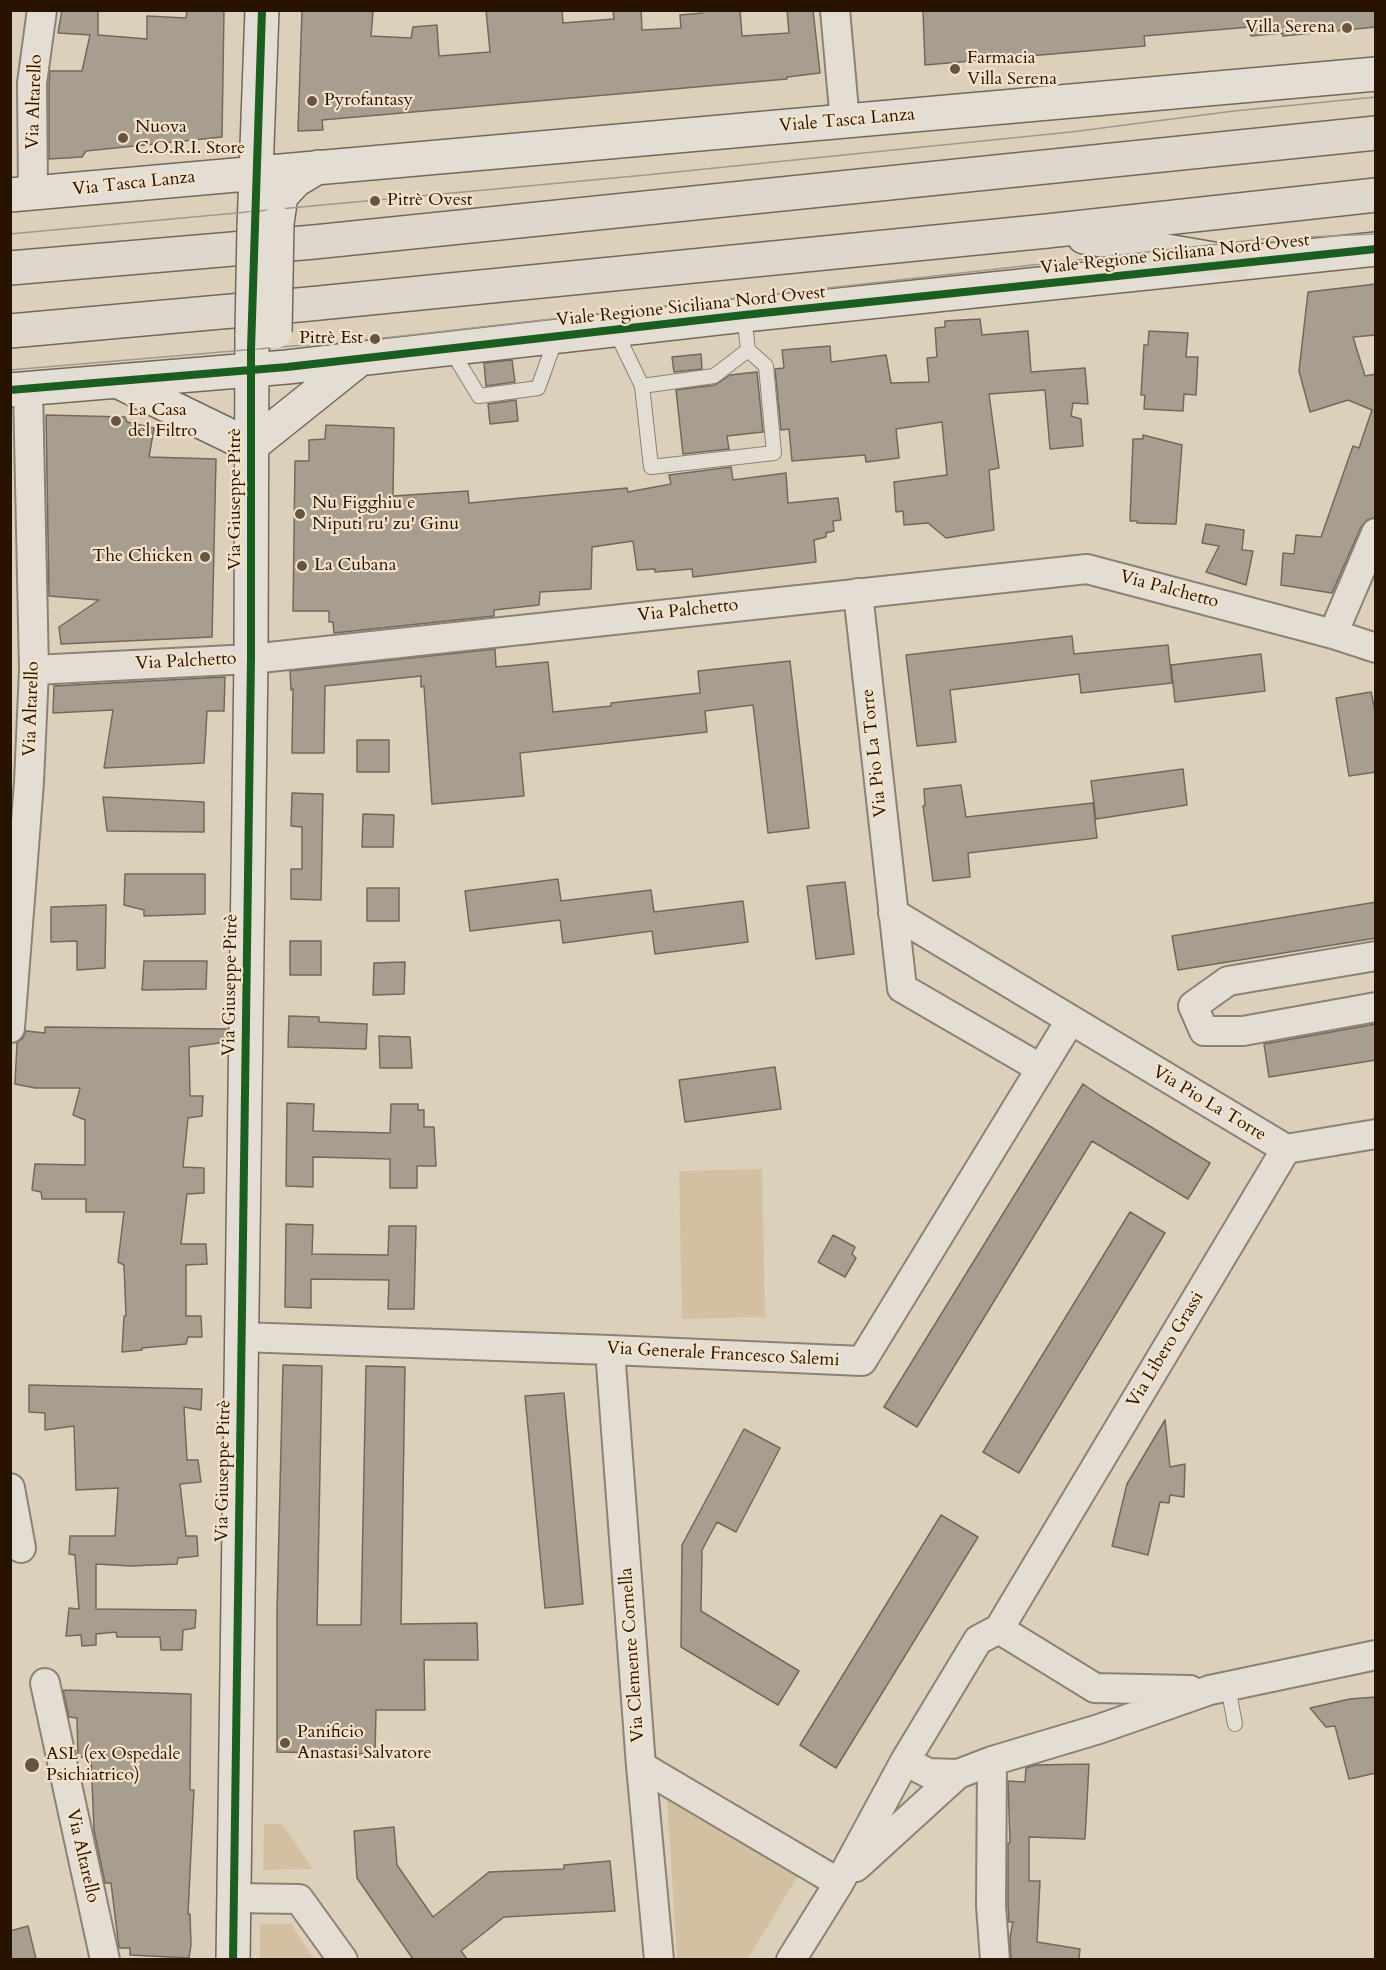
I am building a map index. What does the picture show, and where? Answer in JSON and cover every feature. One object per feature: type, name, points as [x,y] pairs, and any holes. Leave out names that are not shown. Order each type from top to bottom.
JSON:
[{"type":"main road","points":[[10,268],[314,242],[1376,133]]},
{"type":"main road","name":"Viale Regione Siciliana Nord Ovest","points":[[10,331],[332,302],[1047,231],[1376,195]]},
{"type":"main road","points":[[1047,231],[1237,263]]},
{"type":"street","name":"Via Altarello","points":[[22,194],[32,83],[42,10]]},
{"type":"street","name":"Via Giuseppe Pitrè","points":[[233,1959],[251,659],[252,370],[264,332],[266,226],[257,172],[262,10]]},
{"type":"street","points":[[835,10],[845,122]]},
{"type":"street","name":"Viale Tasca Lanza","points":[[318,167],[1376,74]]},
{"type":"street","name":"Via Giuseppe Pitrè","points":[[266,226],[281,195],[296,180],[318,167]]},
{"type":"street","points":[[257,172],[318,167]]},
{"type":"street","name":"Via Tasca Lanza","points":[[22,194],[257,172]]},
{"type":"street","name":"Viale Regione Siciliana Nord Ovest","points":[[19,390],[287,367],[744,315],[1376,249]]},
{"type":"street","name":"Via Giuseppe Pitrè","points":[[264,332],[287,367]]},
{"type":"street","points":[[118,381],[251,446],[361,358]]},
{"type":"street","name":"Via Altarello","points":[[10,1028],[29,782],[34,670],[19,390]]},
{"type":"street","points":[[1333,634],[1376,533]]},
{"type":"street","name":"Via Palchetto","points":[[34,670],[251,659],[1087,569],[1333,634],[1376,648]]},
{"type":"street","name":"Via Pio La Torre","points":[[858,593],[902,988],[1040,1068]]},
{"type":"street","name":"Via Pio La Torre","points":[[893,913],[1286,1149]]},
{"type":"street","points":[[1376,956],[1228,981],[1193,1005],[1204,1031],[1243,1031],[1376,1007]]},
{"type":"street","points":[[1040,1068],[1070,1021]]},
{"type":"street","name":"Via Generale Francesco Salemi","points":[[241,1337],[862,1361],[1040,1068]]},
{"type":"street","points":[[1286,1149],[1376,1134]]},
{"type":"street","name":"Via Libero Grassi","points":[[999,1629],[1286,1149]]},
{"type":"street","name":"Via Clemente Cornella","points":[[610,1350],[658,1959]]},
{"type":"street","points":[[10,1488],[21,1548]]},
{"type":"street","points":[[790,1959],[839,1883],[905,1761],[978,1640],[999,1629],[1095,1688],[1219,1689]]},
{"type":"street","points":[[839,1883],[958,1774],[992,1761],[1099,1729],[1219,1689],[1376,1655]]},
{"type":"street","name":"Via Altarello","points":[[45,1683],[105,1959]]},
{"type":"street","points":[[1095,1688],[1099,1729]]},
{"type":"street","points":[[905,1761],[928,1773],[958,1774]]},
{"type":"street","points":[[992,1761],[991,1906],[995,1959]]},
{"type":"street","points":[[641,1766],[839,1883]]},
{"type":"street","points":[[234,1898],[299,1899],[343,1959]]},
{"type":"lane","points":[[615,330],[642,386],[651,467],[774,453],[766,366],[748,350],[744,315]]},
{"type":"lane","points":[[450,348],[479,396],[538,388],[556,337]]},
{"type":"lane","points":[[642,386],[714,376],[748,350]]},
{"type":"lane","points":[[1219,1689],[1235,1724]]},
{"type":"shaded area","points":[[762,1169],[765,1317],[682,1319],[679,1171]]},
{"type":"shaded area","points":[[667,1798],[799,1874],[748,1959],[677,1959]]},
{"type":"shaded area","points":[[264,1824],[282,1824],[313,1869],[263,1870]]},
{"type":"shaded area","points":[[260,1924],[291,1924],[314,1959],[260,1959]]},
{"type":"building","points":[[62,10],[98,10],[98,35],[147,39],[147,16],[186,18],[187,10],[224,10],[222,137],[86,151],[82,157],[49,159],[50,71],[82,71],[90,35],[58,33]]},
{"type":"building","points":[[302,10],[373,12],[371,36],[411,38],[413,27],[437,25],[439,56],[490,52],[486,10],[562,10],[563,23],[614,19],[613,10],[641,10],[642,30],[681,28],[680,15],[702,13],[702,10],[740,10],[742,36],[789,33],[787,10],[813,10],[820,73],[787,77],[787,79],[322,120],[323,130],[298,131]]},
{"type":"building","points":[[923,10],[1376,10],[1376,27],[1283,36],[1282,33],[1251,36],[1250,27],[1144,36],[1145,46],[925,65]]},
{"type":"building","points":[[1376,284],[1376,335],[1353,337],[1365,376],[1376,374],[1376,517],[1367,520],[1361,527],[1332,593],[1281,585],[1283,553],[1294,554],[1296,535],[1321,537],[1353,446],[1359,448],[1372,410],[1348,400],[1310,412],[1299,371],[1308,292]]},
{"type":"building","points":[[980,319],[982,335],[1028,331],[1031,372],[1085,368],[1088,404],[1073,403],[1071,416],[1081,419],[1083,446],[1050,449],[1045,390],[989,394],[999,468],[989,470],[994,530],[946,538],[928,523],[904,525],[903,511],[896,512],[894,482],[947,475],[942,422],[896,429],[899,458],[866,462],[865,455],[792,461],[789,429],[781,430],[775,369],[784,368],[782,350],[830,346],[831,362],[886,355],[891,383],[929,382],[927,358],[937,357],[935,328],[945,327],[945,321]]},
{"type":"building","points":[[1149,331],[1188,333],[1186,357],[1198,357],[1196,395],[1184,394],[1183,411],[1144,409],[1145,395],[1141,395],[1144,345],[1148,345]]},
{"type":"building","points":[[701,354],[702,369],[674,372],[672,357]]},
{"type":"building","points":[[512,360],[515,382],[486,386],[484,363]]},
{"type":"building","points":[[757,372],[763,432],[727,436],[729,449],[683,454],[676,390],[715,385],[730,375]]},
{"type":"building","points":[[516,400],[518,421],[490,424],[488,404]]},
{"type":"building","points":[[46,415],[125,417],[127,422],[154,428],[149,457],[216,459],[212,637],[61,644],[59,627],[99,600],[49,596]]},
{"type":"building","points":[[326,425],[394,428],[393,496],[468,491],[469,503],[627,488],[628,492],[671,484],[669,475],[731,467],[733,480],[786,473],[788,503],[838,498],[841,520],[833,521],[834,531],[826,533],[826,537],[814,540],[816,562],[693,577],[692,569],[655,572],[655,569],[637,570],[633,541],[592,547],[591,589],[540,592],[539,605],[494,610],[494,616],[334,633],[333,622],[329,622],[329,611],[293,611],[295,461],[309,461],[309,440],[325,439]]},
{"type":"building","points":[[1143,435],[1182,445],[1176,524],[1130,521],[1133,439],[1143,439]]},
{"type":"building","points":[[1206,524],[1244,530],[1242,550],[1253,551],[1246,585],[1206,572],[1219,546],[1202,543]]},
{"type":"building","points":[[1072,636],[1074,654],[1168,645],[1172,683],[1081,693],[1079,674],[950,690],[956,742],[917,746],[906,655]]},
{"type":"building","points":[[495,649],[496,667],[548,662],[553,712],[700,693],[698,671],[790,661],[809,828],[768,833],[753,705],[705,711],[707,732],[520,753],[524,796],[432,804],[424,686],[421,687],[421,676],[325,686],[324,753],[292,753],[293,689],[291,690],[290,671]]},
{"type":"building","points":[[1261,654],[1265,691],[1175,702],[1171,665]]},
{"type":"building","points":[[225,677],[224,711],[207,711],[204,763],[104,768],[113,710],[53,713],[54,686]]},
{"type":"building","points":[[1371,692],[1376,715],[1376,772],[1349,776],[1336,698]]},
{"type":"building","points":[[357,740],[389,740],[389,772],[357,772]]},
{"type":"building","points":[[1183,769],[1187,805],[1096,819],[1091,781]]},
{"type":"building","points":[[961,785],[966,817],[1093,803],[1097,838],[968,853],[970,877],[933,881],[923,806],[925,806],[924,789]]},
{"type":"building","points":[[292,793],[323,794],[321,900],[291,899],[291,869],[302,869],[302,827],[291,826]]},
{"type":"building","points":[[103,797],[204,802],[204,832],[107,831]]},
{"type":"building","points":[[363,814],[394,815],[393,847],[362,847]]},
{"type":"building","points":[[125,874],[205,874],[205,914],[144,916],[144,910],[124,905]]},
{"type":"building","points":[[558,879],[561,901],[651,890],[654,912],[743,901],[748,942],[655,954],[652,931],[563,943],[560,920],[470,931],[465,891]]},
{"type":"building","points":[[845,882],[854,954],[816,959],[807,886]]},
{"type":"building","points":[[367,888],[399,888],[399,921],[367,921]]},
{"type":"building","points":[[1376,902],[1376,938],[1178,970],[1172,936]]},
{"type":"building","points":[[106,905],[105,968],[77,970],[77,941],[51,942],[51,907]]},
{"type":"building","points":[[290,941],[321,941],[321,975],[290,975]]},
{"type":"building","points":[[144,961],[207,961],[206,989],[142,990]]},
{"type":"building","points":[[405,962],[404,994],[373,995],[374,963]]},
{"type":"building","points":[[289,1016],[319,1017],[319,1022],[367,1024],[366,1049],[288,1047]]},
{"type":"building","points":[[1376,1024],[1376,1060],[1269,1077],[1264,1044]]},
{"type":"building","points":[[45,1027],[227,1029],[227,1042],[189,1047],[190,1096],[203,1096],[202,1116],[188,1118],[183,1167],[204,1168],[204,1193],[187,1194],[181,1244],[206,1244],[207,1264],[186,1265],[186,1316],[201,1316],[202,1337],[188,1337],[186,1344],[122,1352],[124,1316],[126,1316],[124,1265],[118,1262],[124,1212],[86,1212],[86,1199],[42,1199],[41,1192],[32,1190],[35,1164],[85,1165],[85,1120],[73,1115],[80,1088],[35,1088],[15,1084],[17,1043],[26,1031],[45,1033]]},
{"type":"building","points":[[379,1036],[410,1037],[412,1068],[380,1068]]},
{"type":"building","points":[[775,1067],[781,1109],[685,1122],[679,1080]]},
{"type":"building","points":[[1083,1084],[1210,1163],[1188,1199],[1092,1141],[917,1427],[884,1407]]},
{"type":"building","points":[[287,1103],[314,1104],[313,1131],[390,1133],[391,1104],[418,1104],[418,1110],[424,1110],[424,1127],[434,1127],[436,1166],[417,1166],[417,1188],[390,1188],[390,1159],[313,1157],[313,1187],[286,1186]]},
{"type":"building","points":[[1130,1212],[1165,1233],[1019,1473],[983,1452]]},
{"type":"building","points":[[286,1224],[313,1225],[312,1254],[388,1255],[389,1226],[416,1226],[414,1309],[388,1309],[389,1280],[311,1279],[311,1308],[285,1307]]},
{"type":"building","points":[[833,1235],[855,1247],[852,1254],[856,1258],[845,1277],[818,1262]]},
{"type":"building","points":[[283,1365],[322,1366],[317,1625],[361,1625],[366,1366],[405,1367],[401,1624],[477,1623],[478,1660],[424,1660],[425,1710],[376,1710],[375,1754],[277,1752],[277,1611]]},
{"type":"building","points":[[29,1385],[202,1389],[201,1410],[184,1407],[187,1460],[198,1460],[201,1482],[180,1484],[186,1536],[197,1536],[198,1556],[178,1558],[177,1564],[131,1566],[96,1564],[96,1609],[196,1610],[195,1628],[183,1630],[182,1650],[161,1650],[160,1637],[117,1637],[116,1632],[96,1634],[96,1645],[82,1646],[81,1635],[66,1636],[69,1608],[79,1609],[75,1555],[69,1554],[70,1536],[115,1536],[118,1488],[76,1490],[74,1426],[45,1430],[45,1413],[29,1412]]},
{"type":"building","points":[[564,1393],[583,1604],[545,1608],[525,1396]]},
{"type":"building","points":[[1165,1420],[1170,1467],[1185,1464],[1184,1497],[1170,1495],[1169,1503],[1160,1502],[1148,1555],[1112,1546],[1127,1484]]},
{"type":"building","points":[[744,1429],[780,1448],[736,1532],[717,1522],[702,1550],[701,1611],[799,1671],[778,1705],[681,1647],[682,1545]]},
{"type":"building","points":[[941,1515],[978,1537],[836,1768],[800,1745]]},
{"type":"building","points":[[63,1690],[191,1694],[190,1790],[194,1790],[188,1914],[190,1914],[191,1945],[189,1958],[130,1955],[130,1948],[119,1948],[111,1883],[105,1883],[94,1830],[91,1757],[78,1757],[77,1718],[69,1717]]},
{"type":"building","points":[[1376,1697],[1376,1773],[1349,1779],[1335,1726],[1326,1727],[1310,1708],[1350,1699]]},
{"type":"building","points":[[1089,1764],[1085,1839],[1029,1837],[1029,1881],[1040,1881],[1037,1942],[1080,1949],[1079,1959],[1011,1959],[1010,1937],[1013,1922],[1009,1922],[1008,1905],[1008,1843],[1010,1843],[1008,1781],[1025,1782],[1026,1768],[1035,1765]]},
{"type":"building","points":[[394,1827],[397,1865],[433,1917],[489,1872],[564,1869],[564,1865],[610,1861],[615,1911],[504,1917],[461,1951],[467,1959],[413,1959],[357,1878],[354,1831]]},
{"type":"building","points":[[28,1926],[36,1959],[10,1959],[10,1931]]},
{"type":"tram line","points":[[10,234],[646,175],[1071,132],[1234,111],[1376,97]]},
{"type":"tram line","points":[[10,370],[375,339],[1263,239],[1376,234]]},
{"type":"cycle path","points":[[233,1960],[251,659],[251,349],[262,10]]},
{"type":"cycle path","points":[[10,390],[287,367],[744,315],[1376,249]]},
{"type":"place","name":"Villa Serena","points":[[1347,28]]},
{"type":"place","name":"Farmacia Villa Serena","points":[[955,69]]},
{"type":"place","name":"Pyrofantasy","points":[[312,101]]},
{"type":"place","name":"Nuova C.O.R.I. Store","points":[[123,138]]},
{"type":"place","name":"Pitrè Ovest","points":[[375,201]]},
{"type":"place","name":"Pitrè Est","points":[[375,339]]},
{"type":"place","name":"La Casa del Filtro","points":[[116,421]]},
{"type":"place","name":"Nu Figghiu e Niputi ru' zu' Ginu","points":[[300,514]]},
{"type":"place","name":"The Chicken","points":[[205,557]]},
{"type":"place","name":"La Cubana","points":[[302,566]]},
{"type":"place","name":"Panificio Anastasi Salvatore","points":[[285,1743]]},
{"type":"place","name":"ASL (ex Ospedale Psichiatrico)","points":[[32,1765]]}]
